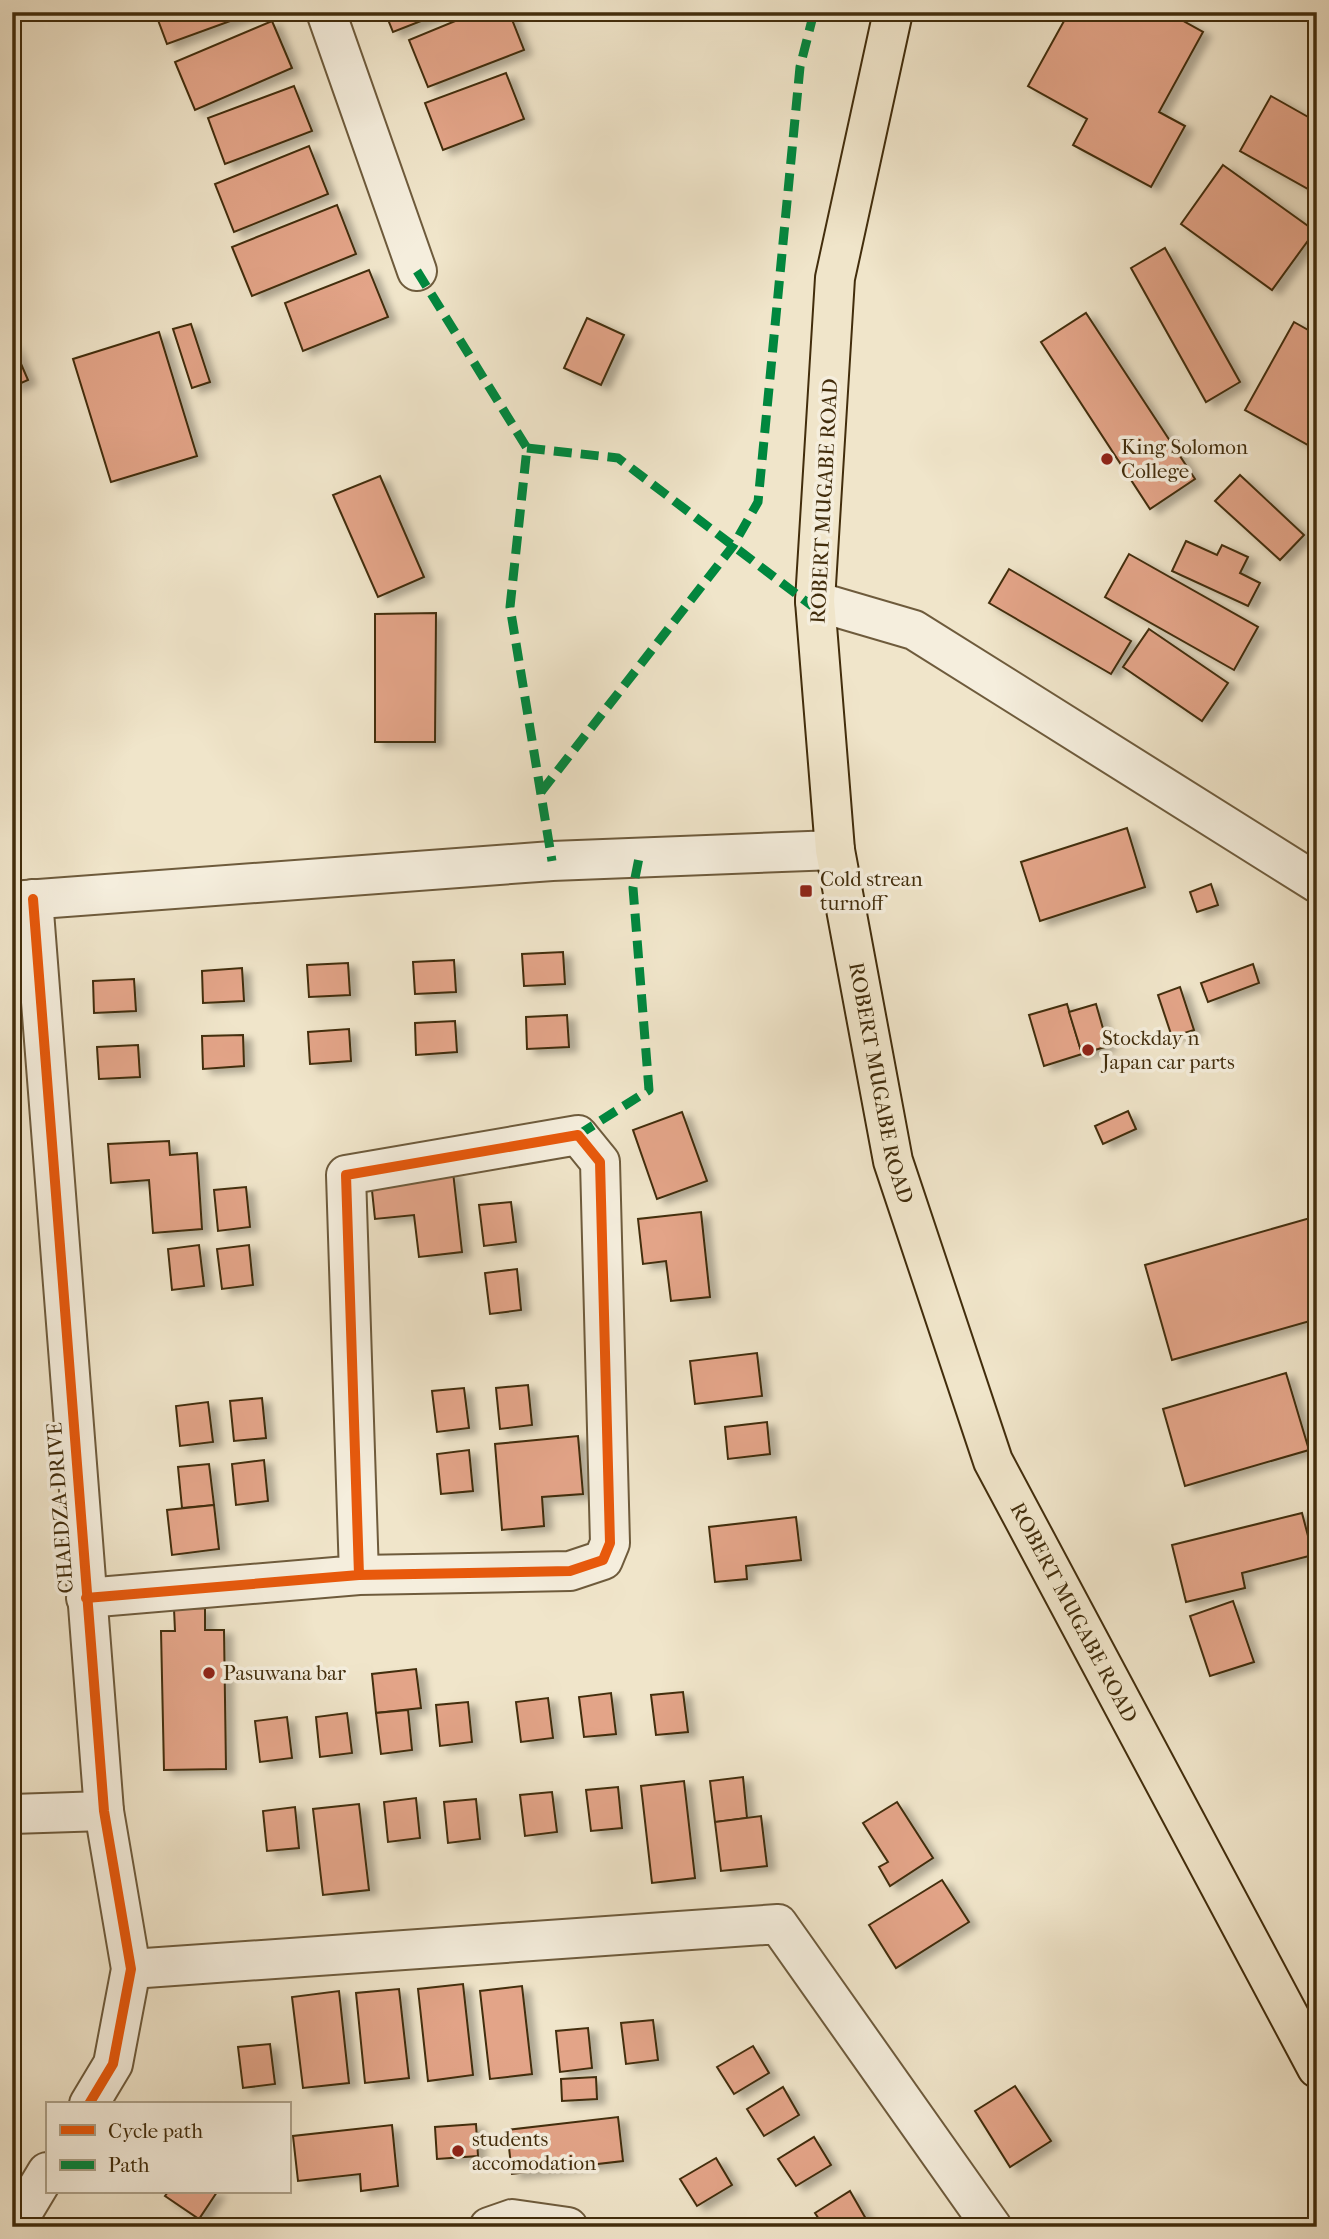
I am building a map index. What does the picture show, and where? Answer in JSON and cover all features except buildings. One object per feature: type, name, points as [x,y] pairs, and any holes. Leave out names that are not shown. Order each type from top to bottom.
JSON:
[{"type":"main road","name":"ROBERT MUGABE ROAD","points":[[893,12],[835,278],[815,601],[835,850],[893,1161],[993,1461],[1317,2068]]},
{"type":"street","points":[[326,12],[417,271]]},
{"type":"street","points":[[815,601],[914,630],[1317,883]]},
{"type":"street","points":[[22,900],[552,861],[835,850]]},
{"type":"street","name":"CHAEDZA DRIVE","points":[[22,900],[104,1811],[131,1969],[113,2064],[90,2102]]},
{"type":"street","points":[[86,1598],[359,1575],[570,1571],[603,1560],[610,1543],[600,1162],[578,1135],[346,1175],[359,1575]]},
{"type":"street","points":[[12,1814],[104,1811]]},
{"type":"street","points":[[131,1969],[778,1924],[992,2227]]},
{"type":"street","points":[[14,2227],[46,2174]]},
{"type":"street","points":[[489,2227],[512,2218],[568,2227]]},
{"type":"marked path","points":[[541,792],[733,546],[758,502],[800,67],[814,12]]},
{"type":"marked path","points":[[417,271],[527,448],[510,607],[552,861]]},
{"type":"marked path","points":[[527,448],[618,458],[816,609]]},
{"type":"marked path","points":[[578,1135],[649,1090],[633,888],[639,858]]},
{"type":"cycle path","points":[[33,899],[104,1811],[131,1969],[113,2064],[90,2102]]},
{"type":"cycle path","points":[[86,1598],[359,1575],[570,1571],[603,1560],[610,1543],[600,1162],[578,1135],[346,1175],[359,1575]]},
{"type":"place","name":"King Solomon College","points":[[1107,459]]},
{"type":"place","name":"Cold strean turnoff","points":[[806,891]]},
{"type":"place","name":"Stockday n Japan car parts","points":[[1088,1050]]},
{"type":"place","name":"Pasuwana bar","points":[[209,1673]]},
{"type":"place","name":"students accomodation","points":[[458,2151]]}]
